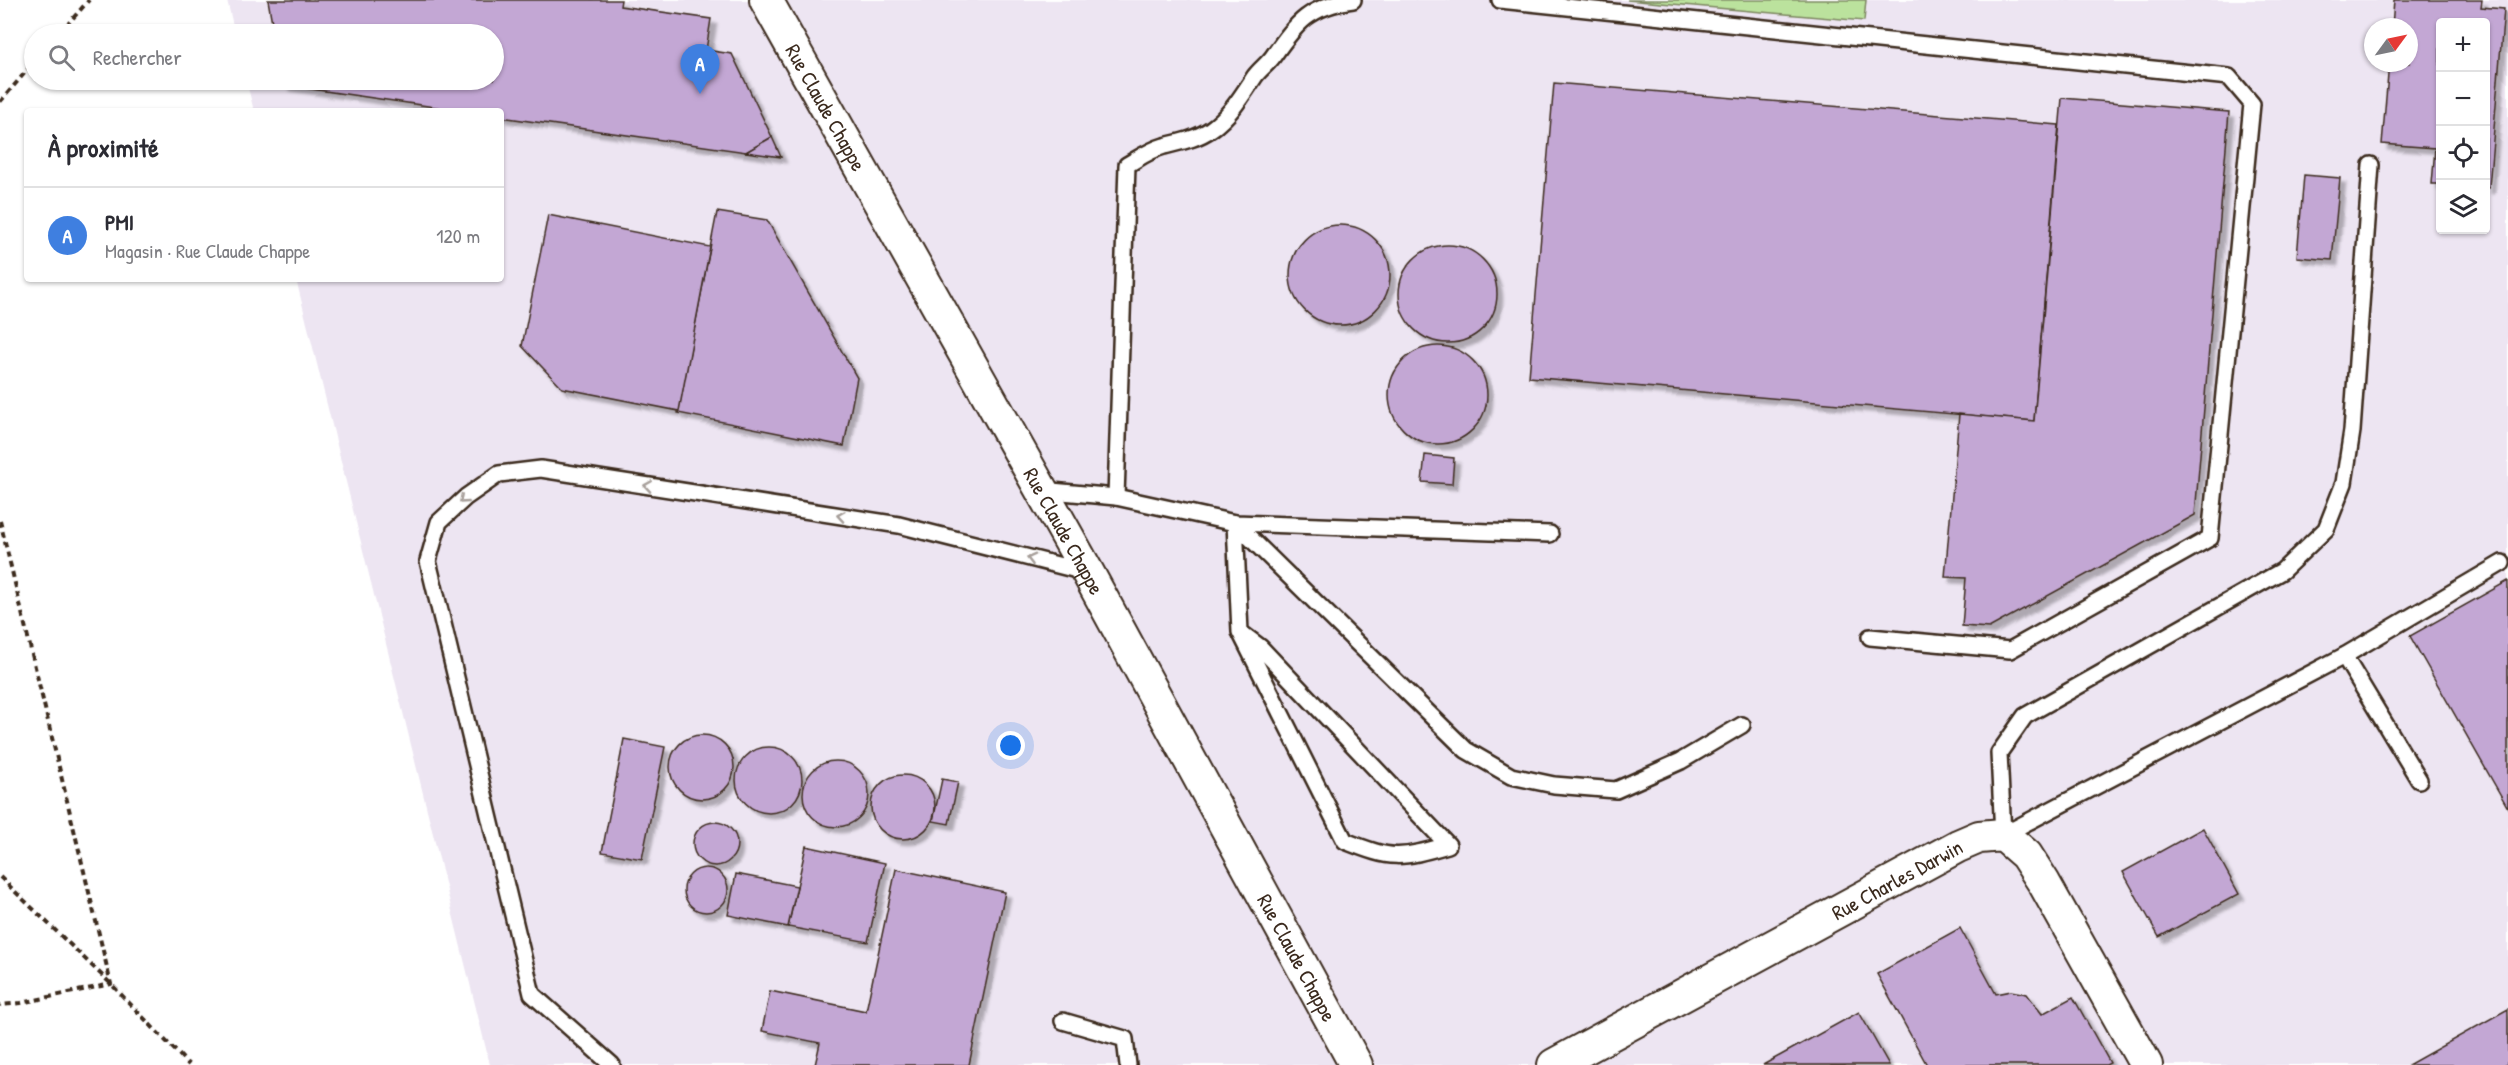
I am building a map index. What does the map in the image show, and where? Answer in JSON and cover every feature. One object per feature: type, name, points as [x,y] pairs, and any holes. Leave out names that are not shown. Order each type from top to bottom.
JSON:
[{"type":"street","name":"Rue Claude Chappe","points":[[766,0],[1088,573],[1356,1065]]},
{"type":"street","name":"Rue Charles Darwin","points":[[1554,1065],[1958,846],[1979,837],[2003,835]]},
{"type":"street","points":[[2003,835],[2026,855],[2044,883],[2146,1065]]},
{"type":"lane","points":[[1116,496],[1127,165],[1162,147],[1187,141],[1212,129],[1230,111],[1257,73],[1273,57],[1284,38],[1304,16],[1323,6],[1353,0]]},
{"type":"lane","points":[[1500,0],[2229,77],[2252,104],[2210,538],[2010,650],[1870,637]]},
{"type":"lane","points":[[2371,165],[2352,431],[2344,483],[2326,529],[2282,571],[2025,716],[1999,753],[2003,835],[2344,656],[2502,562]]},
{"type":"lane","points":[[612,1065],[532,994],[428,561],[439,522],[466,497],[499,474],[541,470],[899,525],[1088,573]]},
{"type":"lane","points":[[1041,490],[1116,496],[1235,523],[1550,534]]},
{"type":"lane","points":[[1235,523],[1240,632],[1345,841],[1380,855],[1407,857],[1448,845],[1260,647],[1240,632]]},
{"type":"lane","points":[[1235,523],[1466,750],[1511,776],[1554,785],[1616,790],[1681,761],[1742,725]]},
{"type":"lane","points":[[2344,656],[2419,780]]},
{"type":"lane","points":[[1063,1021],[1125,1039],[1128,1065]]},
{"type":"path","points":[[68,24],[89,0]]},
{"type":"path","points":[[0,102],[24,74]]},
{"type":"path","points":[[0,521],[111,984]]},
{"type":"path","points":[[0,878],[111,984],[189,1065]]},
{"type":"path","points":[[0,1005],[21,1003],[111,984]]},
{"type":"shaded area","points":[[227,0],[1627,0],[1863,21],[1866,0],[2508,0],[2508,1065],[490,1065],[297,282],[504,282],[504,108],[253,108],[249,90],[504,90],[504,24],[233,24]]},
{"type":"green space","points":[[1627,0],[1866,0],[1864,21]]},
{"type":"building","points":[[268,0],[621,0],[620,6],[711,19],[706,50],[732,54],[772,137],[746,152],[504,117],[504,108],[441,108],[318,90],[504,90],[504,24],[272,24]]},
{"type":"building","points":[[2394,0],[2482,0],[2481,7],[2504,9],[2490,176],[2490,18],[2436,18],[2436,184],[2432,184],[2435,148],[2382,144],[2388,72],[2418,72],[2418,18],[2393,18]]},
{"type":"building","points":[[1554,83],[2059,125],[2034,421],[1529,377]]},
{"type":"building","points":[[2062,98],[2229,112],[2195,515],[1989,628],[1962,626],[1966,578],[1945,577],[1959,414],[2034,421]]},
{"type":"building","points":[[772,137],[781,157],[746,152]]},
{"type":"building","points":[[2304,175],[2340,178],[2332,260],[2297,257]]},
{"type":"building","points":[[717,212],[767,220],[857,378],[844,446],[678,413]]},
{"type":"building","points":[[548,215],[710,247],[679,411],[562,388],[522,346]]},
{"type":"building","points":[[1340,225],[1359,229],[1376,239],[1386,256],[1390,275],[1386,294],[1376,311],[1359,321],[1340,325],[1321,321],[1304,311],[1294,294],[1290,275],[1294,256],[1304,239],[1321,229]]},
{"type":"building","points":[[1448,245],[1467,249],[1482,260],[1493,275],[1497,294],[1493,313],[1482,328],[1467,339],[1448,343],[1429,339],[1414,328],[1403,313],[1399,294],[1403,275],[1414,260],[1429,249]]},
{"type":"building","points":[[1438,346],[1457,350],[1473,360],[1483,376],[1487,395],[1483,414],[1473,430],[1457,440],[1438,444],[1419,440],[1403,430],[1393,414],[1389,395],[1393,376],[1403,360],[1419,350]]},
{"type":"building","points":[[1425,455],[1454,458],[1452,484],[1422,482]]},
{"type":"building","points":[[2508,581],[2508,808],[2410,636]]},
{"type":"building","points":[[696,735],[708,735],[725,744],[732,755],[734,767],[732,779],[725,790],[708,799],[696,799],[684,794],[675,785],[670,773],[670,761],[675,749],[684,740]]},
{"type":"building","points":[[624,739],[665,747],[642,859],[602,852]]},
{"type":"building","points":[[769,747],[781,750],[792,757],[799,768],[802,780],[799,792],[792,803],[781,810],[769,813],[757,810],[746,803],[739,792],[736,780],[739,768],[746,757],[757,750]]},
{"type":"building","points":[[836,761],[848,764],[859,771],[866,782],[869,794],[866,806],[859,817],[848,824],[836,827],[824,824],[813,817],[806,806],[803,794],[806,782],[813,771],[824,764]]},
{"type":"building","points":[[897,775],[909,775],[926,784],[933,795],[935,807],[933,819],[926,830],[909,839],[897,839],[885,834],[876,825],[871,813],[871,801],[876,789],[885,780]]},
{"type":"building","points":[[942,779],[958,782],[949,824],[933,821]]},
{"type":"building","points":[[715,822],[730,829],[737,844],[730,859],[715,866],[700,859],[693,844],[700,829]]},
{"type":"building","points":[[2203,828],[2239,894],[2159,937],[2123,872]]},
{"type":"building","points":[[806,846],[885,863],[868,942],[788,927]]},
{"type":"building","points":[[706,868],[721,875],[728,890],[721,905],[706,912],[691,905],[684,890],[691,875]]},
{"type":"building","points":[[896,869],[1005,892],[969,1065],[815,1065],[820,1043],[762,1031],[770,991],[866,1011]]},
{"type":"building","points":[[736,874],[797,886],[788,927],[728,915]]},
{"type":"building","points":[[1960,928],[1996,994],[2011,991],[2027,994],[2042,1014],[2073,997],[2110,1063],[2106,1065],[1927,1065],[1877,974]]},
{"type":"building","points":[[2508,1009],[2508,1065],[2408,1065]]},
{"type":"building","points":[[1859,1012],[1889,1065],[1763,1065]]},
{"type":"place","name":"PMI","points":[[700,94]]}]
